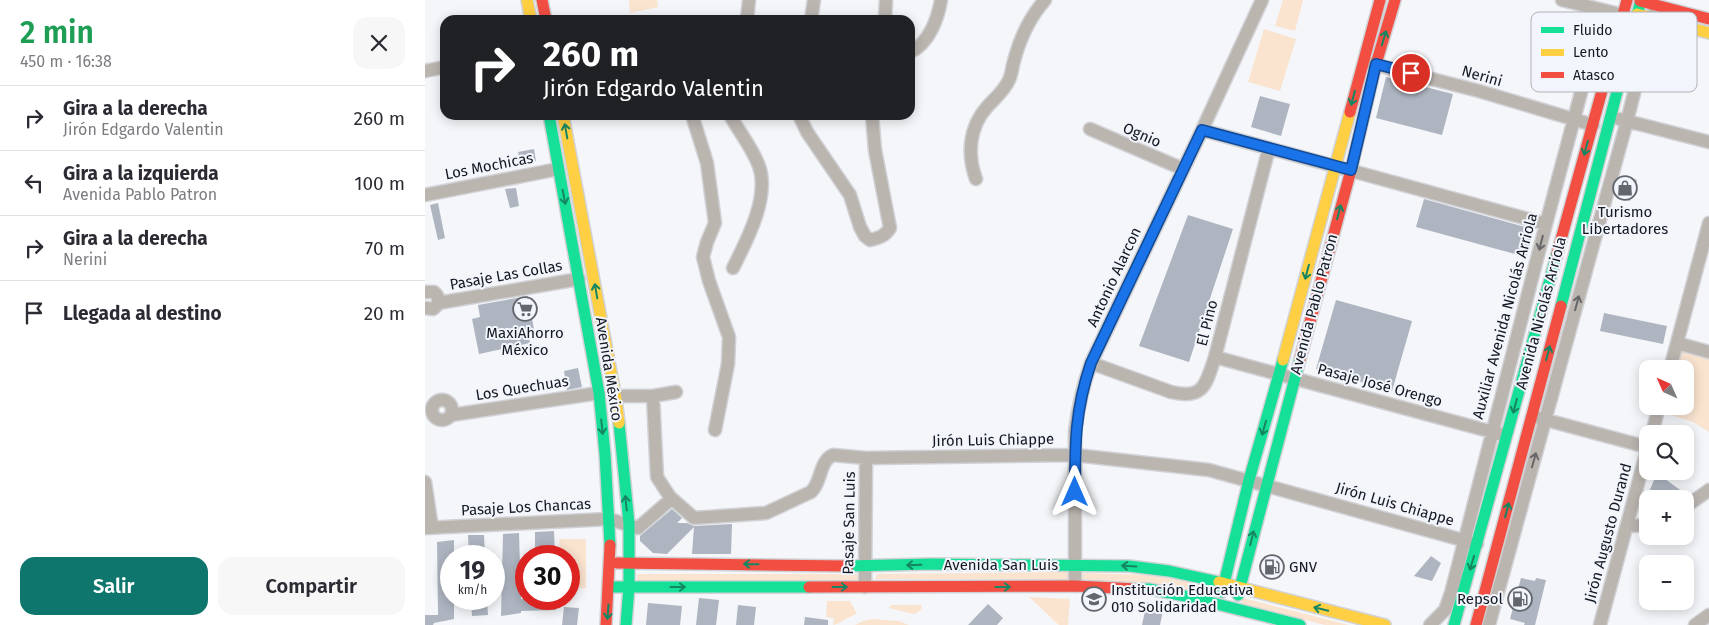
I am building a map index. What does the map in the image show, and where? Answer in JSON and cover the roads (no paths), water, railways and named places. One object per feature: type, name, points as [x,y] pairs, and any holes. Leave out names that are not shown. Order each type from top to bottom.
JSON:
[{"type":"main road","points":[[527,0],[530,15]]},
{"type":"main road","points":[[542,0],[545,15]]},
{"type":"main road","name":"Avenida Pablo Patron","points":[[1219,605],[1249,480],[1379,0]]},
{"type":"main road","name":"Avenida Pablo Patron","points":[[1235,609],[1239,586],[1351,170],[1376,64],[1395,0]]},
{"type":"main road","points":[[1627,0],[1630,8],[1635,12]]},
{"type":"main road","points":[[1641,0],[1657,2],[1688,12]]},
{"type":"main road","points":[[1697,15],[1709,19]]},
{"type":"main road","name":"Avenida Nicolás Arriola","points":[[1454,625],[1602,92]]},
{"type":"main road","name":"Avenida Nicolás Arriola","points":[[1476,625],[1617,92]]},
{"type":"main road","name":"Avenida México","points":[[550,120],[599,393],[609,519],[610,563],[607,625]]},
{"type":"main road","name":"Avenida México","points":[[564,120],[615,396],[629,524],[629,587],[626,625]]},
{"type":"main road","points":[[1596,176],[1611,180]]},
{"type":"main road","points":[[1291,328],[1306,335]]},
{"type":"main road","points":[[1516,479],[1525,488]]},
{"type":"main road","name":"Avenida San Luis","points":[[610,563],[865,566],[931,564],[1129,566],[1151,568],[1224,582],[1352,621],[1385,625]]},
{"type":"main road","points":[[718,587],[719,564]]},
{"type":"main road","points":[[1149,589],[1151,568]]},
{"type":"main road","name":"Avenida San Luis","points":[[609,587],[865,588],[1075,586],[1149,589],[1300,625]]},
{"type":"street","points":[[748,15],[749,0]]},
{"type":"street","points":[[812,15],[814,0]]},
{"type":"street","points":[[885,15],[886,0]]},
{"type":"street","points":[[915,48],[922,43],[936,22],[941,0]]},
{"type":"street","points":[[977,179],[971,166],[970,152],[973,135],[985,109],[1003,91],[1010,78],[1013,63],[1025,29],[1031,17],[1045,0]]},
{"type":"street","name":"Antonio Alarcon","points":[[1075,586],[1075,455],[1078,410],[1084,384],[1091,363],[1262,0]]},
{"type":"street","points":[[1561,0],[1611,12]]},
{"type":"street","name":"Nerini","points":[[1362,62],[1479,91],[1593,125]]},
{"type":"street","points":[[425,71],[440,68]]},
{"type":"street","name":"Auxiliar Avenida Nicolás Arriola","points":[[1431,625],[1445,610],[1451,593],[1580,92]]},
{"type":"street","points":[[1489,625],[1634,92]]},
{"type":"street","points":[[1611,117],[1709,142]]},
{"type":"street","points":[[694,120],[707,163],[715,223],[703,257],[709,281],[729,337],[728,364],[715,430]]},
{"type":"street","points":[[733,120],[759,165],[763,180],[763,191],[751,234],[733,268]]},
{"type":"street","points":[[801,120],[807,132],[850,195],[860,227],[865,236],[870,240],[881,238],[887,234],[890,228],[875,150],[872,120]]},
{"type":"street","name":"Ognio","points":[[1090,129],[1183,169]]},
{"type":"street","points":[[1202,130],[1546,224]]},
{"type":"street","name":"El Pino","points":[[1091,363],[1171,392],[1185,395],[1198,392],[1206,385],[1215,357],[1269,148]]},
{"type":"street","name":"Los Mochicas","points":[[425,195],[559,169]]},
{"type":"street","points":[[1672,360],[1709,223]]},
{"type":"street","name":"Pasaje Las Collas","points":[[425,308],[433,309],[439,303],[579,279]]},
{"type":"street","name":"Pasaje Las Collas","points":[[425,292],[432,291],[436,293],[439,303]]},
{"type":"street","points":[[1677,343],[1709,352]]},
{"type":"street","name":"Pasaje José Orengo","points":[[1215,357],[1507,436]]},
{"type":"street","points":[[615,396],[653,396],[676,392]]},
{"type":"street","name":"Los Quechuas","points":[[451,415],[599,393]]},
{"type":"street","name":"Jirón Luis Chiappe","points":[[653,396],[657,478],[670,497],[694,518],[766,514],[811,492],[816,487],[826,461],[829,456],[833,455],[866,458],[1075,455],[1209,470],[1266,484],[1477,544]]},
{"type":"street","points":[[1531,416],[1639,447]]},
{"type":"street","name":"Pasaje San Luis","points":[[865,588],[866,458]]},
{"type":"street","name":"Jirón Augusto Durand","points":[[1600,625],[1639,480]]},
{"type":"street","points":[[425,482],[429,528]]},
{"type":"street","points":[[1694,501],[1709,490]]},
{"type":"street","points":[[629,524],[637,528],[669,501],[670,497]]},
{"type":"street","name":"Pasaje Los Chancas","points":[[429,528],[609,519],[629,524]]},
{"type":"street","points":[[1627,526],[1639,526]]},
{"type":"street","points":[[1695,625],[1709,615]]},
{"type":"place","name":"Turismo Libertadores","points":[[1625,188]]},
{"type":"place","name":"MaxiAhorro México","points":[[525,309]]},
{"type":"place","name":"GNV","points":[[1272,567]]},
{"type":"place","name":"Institución Educativa 010 Solidaridad","points":[[1094,599]]},
{"type":"place","name":"Repsol","points":[[1520,599]]}]
